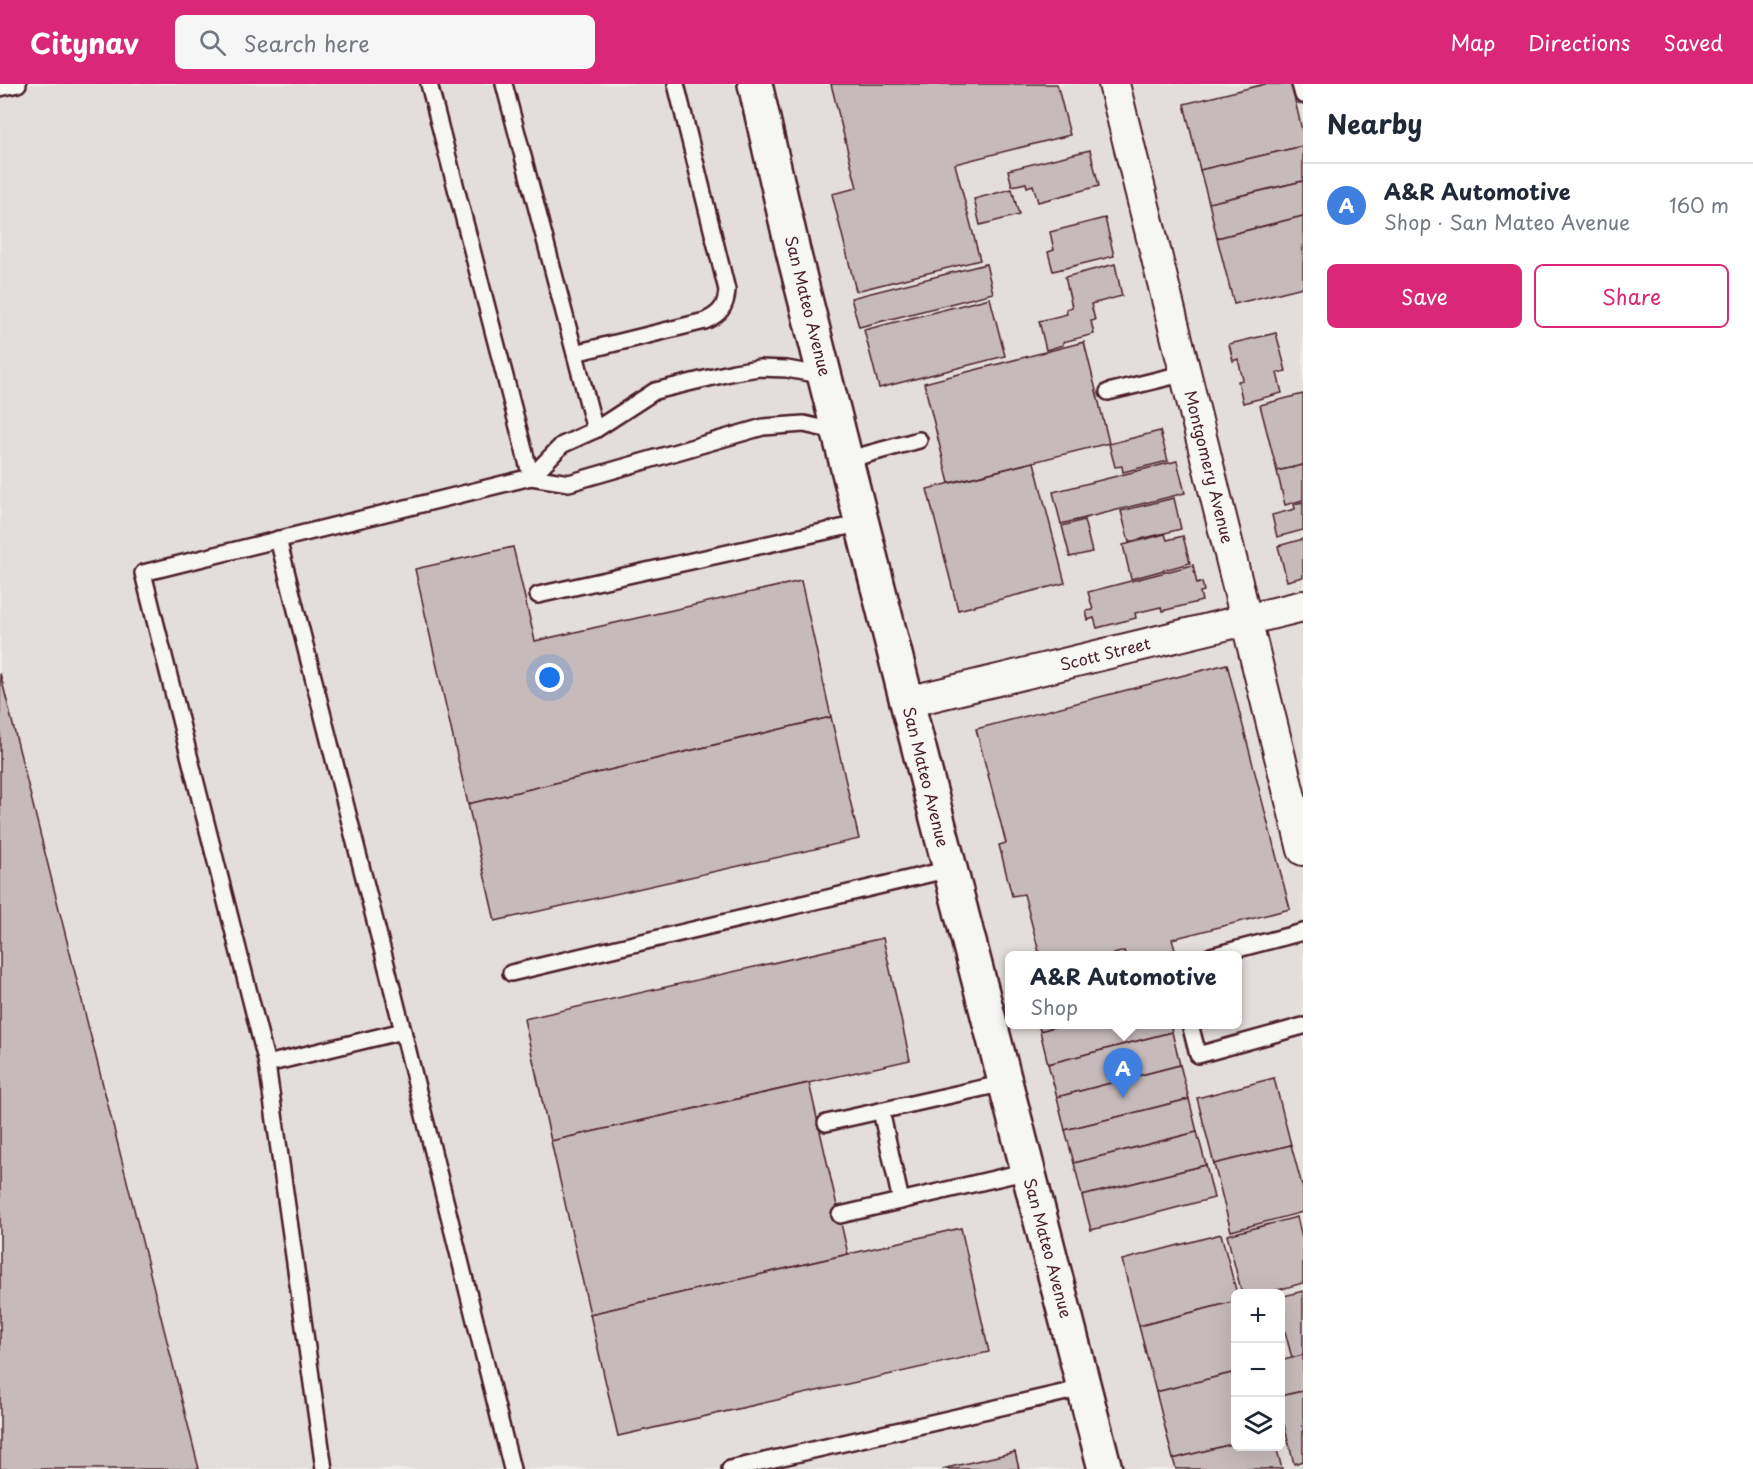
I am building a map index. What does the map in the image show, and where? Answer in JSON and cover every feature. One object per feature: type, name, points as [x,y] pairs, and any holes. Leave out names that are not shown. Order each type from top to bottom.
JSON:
[{"type":"main road","name":"San Mateo Avenue","points":[[754,84],[793,251],[907,702],[1105,1469]]},
{"type":"street","name":"Montgomery Avenue","points":[[1114,84],[1303,850]]},
{"type":"street","name":"Scott Street","points":[[907,702],[1303,606]]},
{"type":"lane","points":[[0,88],[18,84]]},
{"type":"lane","points":[[429,84],[531,477]]},
{"type":"lane","points":[[504,84],[595,430]]},
{"type":"lane","points":[[575,353],[705,321],[718,315],[727,301],[727,290],[676,84]]},
{"type":"lane","points":[[1300,84],[1303,96]]},
{"type":"lane","points":[[531,477],[562,445],[595,430],[656,391],[759,368],[787,369],[825,376]]},
{"type":"lane","points":[[1108,392],[1186,373]]},
{"type":"lane","points":[[324,1469],[267,1064],[143,573],[531,477],[569,483],[763,427],[804,424],[843,446],[919,440]]},
{"type":"lane","points":[[538,595],[862,523]]},
{"type":"lane","points":[[278,539],[512,1469]]},
{"type":"lane","points":[[511,973],[950,869]]},
{"type":"lane","points":[[1230,951],[1303,932]]},
{"type":"lane","points":[[1191,1029],[1198,1055],[1303,1026]]},
{"type":"lane","points":[[267,1064],[403,1031]]},
{"type":"lane","points":[[826,1123],[1005,1083]]},
{"type":"lane","points":[[881,1111],[901,1201]]},
{"type":"lane","points":[[840,1215],[1028,1171]]},
{"type":"lane","points":[[730,1469],[1084,1388]]},
{"type":"shaded area","points":[[0,84],[1303,84],[1303,1469],[0,1469]]},
{"type":"building","points":[[831,84],[1057,84],[1070,135],[955,164],[980,260],[856,291],[832,194],[857,188]]},
{"type":"building","points":[[1265,84],[1291,84],[1303,134],[1303,146],[1200,170],[1184,104]]},
{"type":"building","points":[[1303,146],[1303,181],[1209,203],[1200,170]]},
{"type":"building","points":[[1090,150],[1099,186],[1038,202],[1033,185],[1027,187],[1026,183],[1012,186],[1008,170]]},
{"type":"building","points":[[1303,181],[1303,216],[1217,238],[1209,203]]},
{"type":"building","points":[[1012,189],[1019,215],[980,225],[974,199]]},
{"type":"building","points":[[1303,216],[1303,287],[1234,304],[1217,238]]},
{"type":"building","points":[[1105,218],[1114,256],[1053,271],[1048,252],[1054,250],[1050,232]]},
{"type":"building","points":[[986,264],[993,293],[859,327],[851,298]]},
{"type":"building","points":[[1115,264],[1122,296],[1091,304],[1095,320],[1091,321],[1094,334],[1063,342],[1063,345],[1046,350],[1039,321],[1067,314],[1066,309],[1072,307],[1065,277]]},
{"type":"building","points":[[990,298],[1005,356],[879,388],[864,330]]},
{"type":"building","points":[[1276,333],[1286,371],[1277,373],[1282,393],[1243,403],[1238,381],[1243,380],[1238,359],[1233,361],[1229,344]]},
{"type":"building","points":[[1084,342],[1109,443],[949,483],[924,383]]},
{"type":"building","points":[[1303,394],[1303,465],[1277,471],[1260,405]]},
{"type":"building","points":[[1160,431],[1168,461],[1123,472],[1122,466],[1115,467],[1109,444]]},
{"type":"building","points":[[1177,461],[1185,493],[1061,524],[1053,492]]},
{"type":"building","points":[[1034,462],[1065,583],[958,610],[927,489]]},
{"type":"building","points":[[1303,465],[1303,500],[1285,505],[1277,471]]},
{"type":"building","points":[[1174,498],[1181,529],[1129,542],[1121,511]]},
{"type":"building","points":[[1303,502],[1303,530],[1277,537],[1272,515],[1295,509],[1294,504]]},
{"type":"building","points":[[1084,520],[1092,552],[1070,557],[1062,526]]},
{"type":"building","points":[[1165,534],[1167,540],[1183,536],[1190,563],[1131,579],[1123,545]]},
{"type":"building","points":[[1303,539],[1303,577],[1287,581],[1278,546]]},
{"type":"building","points":[[513,547],[535,641],[801,581],[831,717],[468,804],[415,569]]},
{"type":"building","points":[[1193,565],[1197,584],[1202,582],[1204,591],[1200,592],[1202,601],[1162,611],[1161,607],[1135,613],[1136,618],[1097,628],[1094,618],[1088,620],[1086,611],[1093,610],[1088,592]]},
{"type":"building","points":[[1227,664],[1290,909],[1172,939],[1175,950],[1172,951],[1039,951],[1024,894],[1012,896],[999,845],[1006,843],[976,729]]},
{"type":"building","points":[[0,673],[199,1469],[0,1469]]},
{"type":"building","points":[[831,717],[859,839],[495,921],[468,804]]},
{"type":"building","points":[[883,938],[910,1060],[551,1141],[524,1019]]},
{"type":"building","points":[[1047,1029],[1171,1029],[1172,1032],[1048,1064],[1040,1031]]},
{"type":"building","points":[[1172,1032],[1180,1065],[1057,1097],[1048,1064]]},
{"type":"building","points":[[1180,1065],[1189,1099],[1065,1130],[1057,1097]]},
{"type":"building","points":[[1274,1078],[1291,1145],[1214,1164],[1197,1098]]},
{"type":"building","points":[[809,1083],[848,1254],[590,1314],[551,1141]]},
{"type":"building","points":[[1189,1099],[1197,1132],[1074,1163],[1065,1130]]},
{"type":"building","points":[[1197,1132],[1206,1165],[1082,1196],[1074,1163]]},
{"type":"building","points":[[1291,1145],[1303,1189],[1303,1212],[1231,1231],[1214,1164]]},
{"type":"building","points":[[1206,1165],[1214,1198],[1091,1230],[1082,1196]]},
{"type":"building","points":[[1297,1217],[1303,1242],[1303,1283],[1281,1289],[1241,1289],[1227,1235]]},
{"type":"building","points":[[961,1228],[989,1352],[618,1436],[590,1314]]},
{"type":"building","points":[[1221,1234],[1236,1289],[1231,1289],[1231,1302],[1139,1326],[1122,1260]]},
{"type":"building","points":[[1303,1291],[1303,1355],[1292,1358],[1285,1332],[1285,1296]]},
{"type":"building","points":[[1231,1302],[1231,1373],[1156,1392],[1139,1326]]},
{"type":"building","points":[[1303,1355],[1303,1391],[1285,1395],[1285,1360]]},
{"type":"building","points":[[1231,1373],[1231,1444],[1173,1459],[1156,1392]]},
{"type":"building","points":[[1303,1391],[1303,1461],[1294,1464],[1285,1429],[1285,1395]]},
{"type":"building","points":[[1231,1444],[1231,1451],[1277,1451],[1282,1469],[1176,1469],[1173,1459]]},
{"type":"building","points":[[1015,1452],[1019,1469],[942,1469]]},
{"type":"place","name":"A&R Automotive","points":[[1123,1098]]}]
